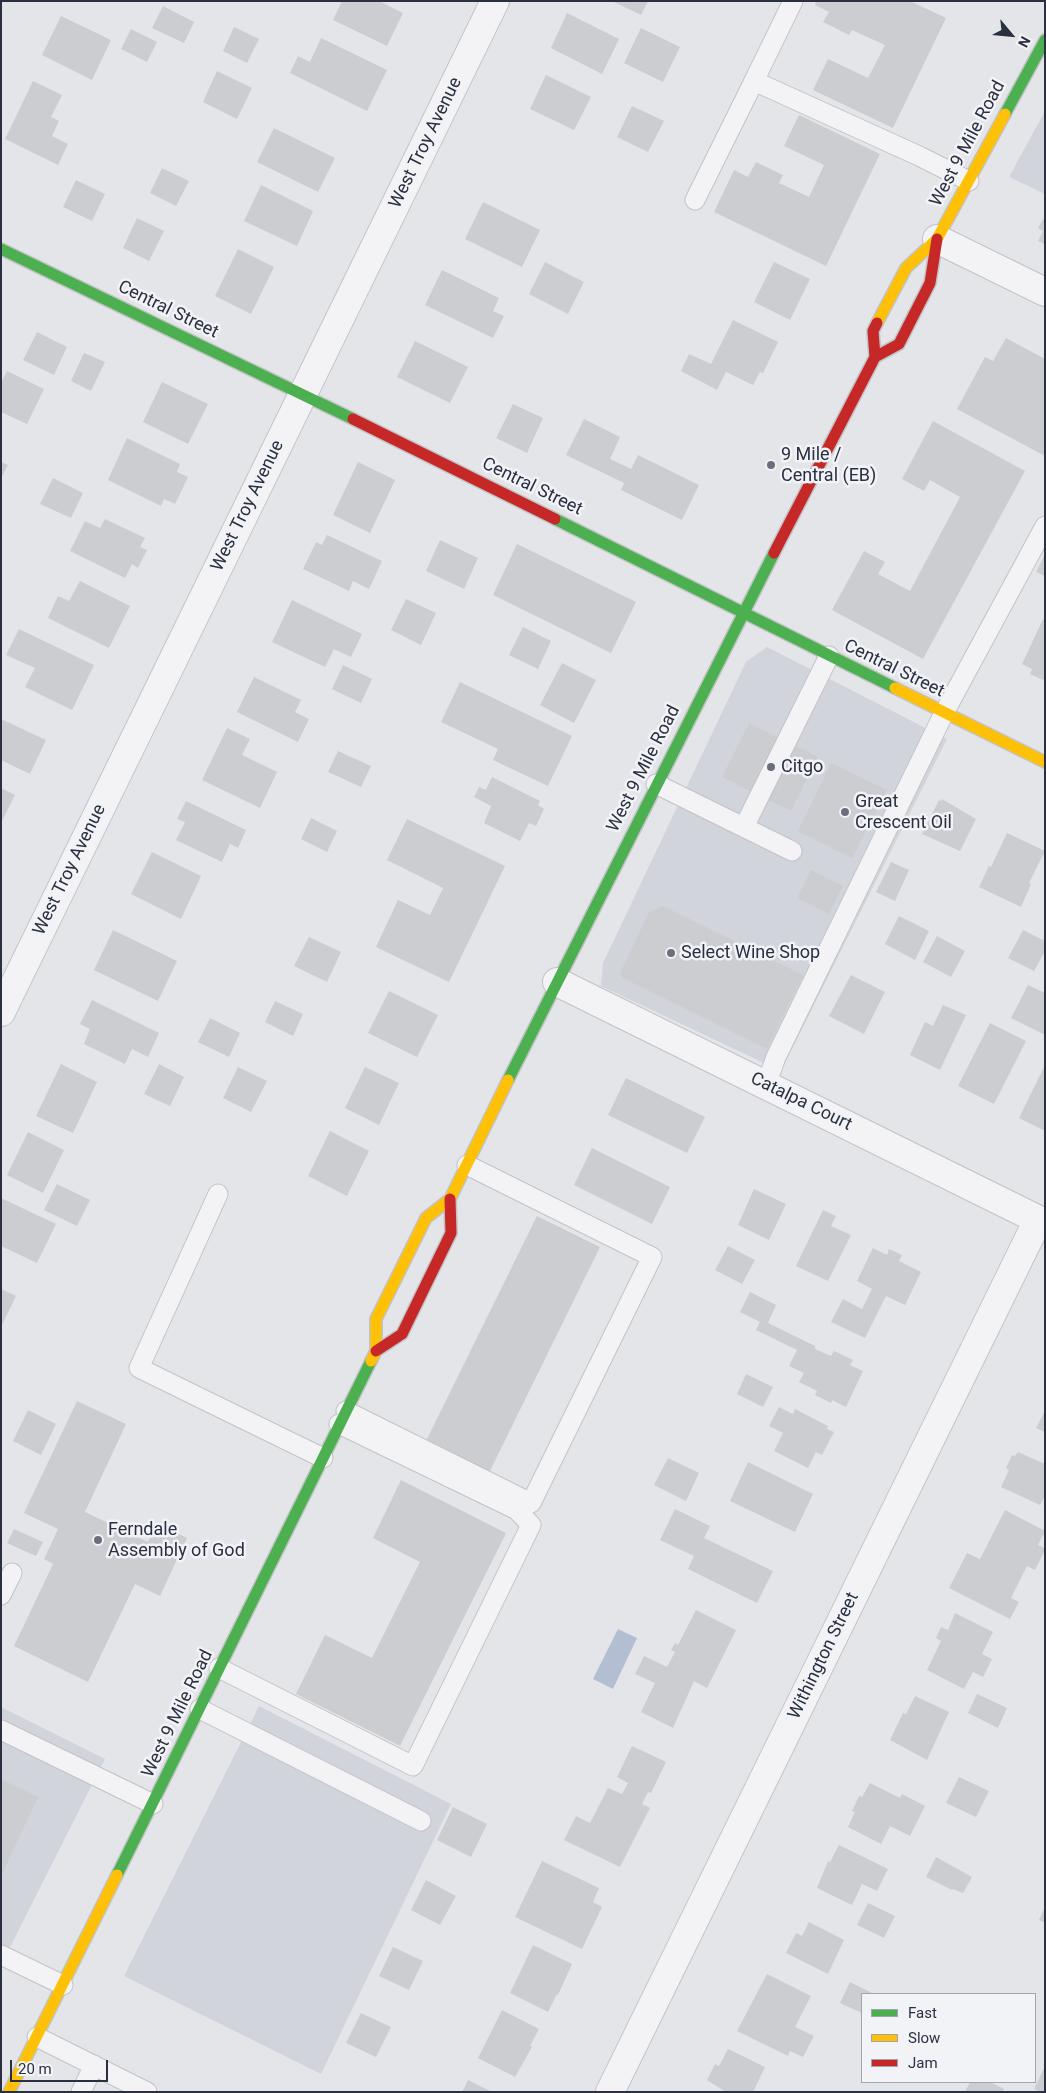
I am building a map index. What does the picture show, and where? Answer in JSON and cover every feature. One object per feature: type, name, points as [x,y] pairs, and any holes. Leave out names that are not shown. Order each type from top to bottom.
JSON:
[{"type":"main road","name":"West 9 Mile Road","points":[[9,2092],[376,1350],[376,1318],[426,1218],[450,1199],[742,612],[875,357],[873,331],[893,291],[906,268],[937,239],[1045,40]]},
{"type":"main road","name":"West 9 Mile Road","points":[[875,357],[898,344],[908,326],[930,283],[937,239]]},
{"type":"main road","name":"Central Street","points":[[1,249],[303,394],[1045,762]]},
{"type":"main road","name":"West 9 Mile Road","points":[[376,1350],[402,1334],[451,1233],[450,1199]]},
{"type":"street","name":"West Troy Avenue","points":[[1,1012],[494,1]]},
{"type":"street","points":[[937,239],[1045,292]]},
{"type":"street","name":"Catalpa Court","points":[[557,982],[1042,1221]]},
{"type":"street","name":"Withington Street","points":[[610,2092],[1042,1221]]},
{"type":"lane","points":[[695,200],[793,1]]},
{"type":"lane","points":[[754,80],[969,181]]},
{"type":"lane","points":[[766,1085],[776,1057],[944,712],[1045,526]]},
{"type":"lane","points":[[744,827],[829,656]]},
{"type":"lane","points":[[656,784],[792,851]]},
{"type":"lane","points":[[343,1417],[531,1503],[652,1257],[467,1165]]},
{"type":"lane","points":[[218,1194],[139,1368],[323,1458]]},
{"type":"lane","points":[[219,1668],[413,1766],[422,1748],[531,1525],[516,1510],[343,1417]]},
{"type":"lane","points":[[1,1594],[12,1573]]},
{"type":"lane","points":[[200,1709],[421,1821]]},
{"type":"lane","points":[[1,1730],[153,1804]]},
{"type":"lane","points":[[1,1955],[63,1984]]},
{"type":"lane","points":[[37,2037],[147,2092]]},
{"type":"lane","points":[[81,2092],[94,2064]]},
{"type":"shaded area","points":[[1045,111],[1045,194],[1009,177]]},
{"type":"shaded area","points":[[767,647],[947,739],[781,1071],[601,986],[603,963],[746,662]]},
{"type":"shaded area","points":[[259,1706],[451,1804],[321,2074],[124,1976]]},
{"type":"shaded area","points":[[1,1707],[105,1759],[1,1965]]},
{"type":"water","points":[[618,1629],[637,1638],[613,1689],[593,1679]]},
{"type":"building","points":[[342,1],[379,1],[403,13],[387,46],[333,20]]},
{"type":"building","points":[[612,1],[648,1],[641,15]]},
{"type":"building","points":[[816,1],[910,1],[946,18],[893,128],[813,90],[828,59],[868,78],[885,45],[852,30],[849,35],[823,22],[829,12],[815,5]]},
{"type":"building","points":[[163,6],[194,22],[184,43],[152,28]]},
{"type":"building","points":[[567,13],[619,39],[602,74],[551,48]]},
{"type":"building","points":[[61,16],[111,40],[92,80],[42,55]]},
{"type":"building","points":[[234,27],[259,39],[247,63],[223,51]]},
{"type":"building","points":[[641,28],[680,47],[663,82],[624,63]]},
{"type":"building","points":[[131,29],[157,42],[147,62],[121,49]]},
{"type":"building","points":[[321,38],[387,70],[367,111],[290,73],[298,56],[310,62]]},
{"type":"building","points":[[217,71],[252,88],[237,119],[203,102]]},
{"type":"building","points":[[546,75],[591,97],[574,130],[530,109]]},
{"type":"building","points":[[33,81],[62,95],[51,117],[59,121],[52,136],[68,144],[58,165],[5,139]]},
{"type":"building","points":[[632,106],[664,121],[648,152],[617,137]]},
{"type":"building","points":[[799,115],[880,154],[826,266],[714,212],[734,170],[748,177],[756,162],[783,175],[779,183],[809,197],[824,165],[784,146]]},
{"type":"building","points":[[274,128],[335,158],[318,192],[257,162]]},
{"type":"building","points":[[162,168],[189,181],[176,206],[150,193]]},
{"type":"building","points":[[76,180],[105,194],[92,221],[63,207]]},
{"type":"building","points":[[261,185],[313,211],[297,246],[244,221]]},
{"type":"building","points":[[483,202],[540,230],[522,267],[465,239]]},
{"type":"building","points":[[137,218],[164,231],[149,261],[123,248]]},
{"type":"building","points":[[1043,219],[1045,220],[1045,244],[1038,241],[1043,231],[1038,228]]},
{"type":"building","points":[[238,249],[274,267],[251,314],[215,296]]},
{"type":"building","points":[[545,262],[584,282],[568,314],[529,294]]},
{"type":"building","points":[[774,262],[810,279],[790,320],[754,302]]},
{"type":"building","points":[[442,270],[499,298],[493,311],[504,316],[493,338],[425,305]]},
{"type":"building","points":[[733,320],[778,342],[763,373],[760,372],[753,385],[726,372],[717,390],[681,371],[689,354],[711,364]]},
{"type":"building","points":[[37,332],[67,347],[54,375],[23,360]]},
{"type":"building","points":[[1006,338],[1045,359],[1045,452],[1043,455],[957,409],[985,357],[993,361]]},
{"type":"building","points":[[415,341],[468,367],[450,403],[397,377]]},
{"type":"building","points":[[84,353],[105,362],[91,391],[71,381]]},
{"type":"building","points":[[7,371],[44,389],[27,424],[1,412],[1,383]]},
{"type":"building","points":[[162,382],[208,404],[188,444],[143,422]]},
{"type":"building","points":[[513,404],[543,418],[527,453],[496,438]]},
{"type":"building","points":[[584,419],[620,437],[610,459],[631,469],[638,455],[699,485],[682,520],[621,490],[624,483],[566,455]]},
{"type":"building","points":[[933,421],[1025,471],[923,659],[832,610],[864,551],[885,562],[878,574],[910,591],[960,497],[930,480],[924,491],[902,479]]},
{"type":"building","points":[[127,438],[180,464],[177,472],[188,477],[175,504],[164,499],[161,506],[108,480]]},
{"type":"building","points":[[1,462],[8,465],[1,478]]},
{"type":"building","points":[[358,462],[395,480],[370,533],[333,515]]},
{"type":"building","points":[[53,478],[83,493],[71,518],[40,504]]},
{"type":"building","points":[[105,519],[145,538],[140,547],[147,550],[138,568],[132,564],[125,578],[70,551],[85,521],[100,528]]},
{"type":"building","points":[[327,535],[382,561],[369,589],[353,581],[349,591],[303,569],[316,542],[322,545]]},
{"type":"building","points":[[440,540],[478,558],[464,589],[426,571]]},
{"type":"building","points":[[517,544],[636,602],[611,653],[493,595]]},
{"type":"building","points":[[1045,554],[1045,576],[1036,572]]},
{"type":"building","points":[[80,581],[130,606],[109,648],[48,618],[58,596],[69,601]]},
{"type":"building","points":[[406,599],[436,613],[421,645],[391,630]]},
{"type":"building","points":[[292,600],[362,634],[351,657],[334,649],[325,667],[272,642]]},
{"type":"building","points":[[1043,619],[1045,620],[1045,677],[1043,680],[1030,674],[1032,669],[1022,664]]},
{"type":"building","points":[[523,627],[551,641],[538,669],[509,655]]},
{"type":"building","points":[[19,629],[94,665],[72,710],[25,687],[35,668],[6,655]]},
{"type":"building","points":[[562,663],[596,680],[574,723],[540,705]]},
{"type":"building","points":[[343,665],[372,679],[361,703],[332,689]]},
{"type":"building","points":[[254,677],[301,700],[295,712],[309,719],[298,742],[237,712]]},
{"type":"building","points":[[460,682],[572,736],[548,786],[493,760],[498,749],[441,722]]},
{"type":"building","points":[[1,719],[46,740],[30,774],[1,760]]},
{"type":"building","points":[[749,723],[818,757],[791,811],[722,777]]},
{"type":"building","points":[[227,728],[250,739],[242,755],[277,772],[260,808],[202,780]]},
{"type":"building","points":[[338,751],[371,766],[361,787],[328,772]]},
{"type":"building","points":[[831,763],[887,790],[852,858],[798,831]]},
{"type":"building","points":[[492,777],[540,801],[538,805],[544,809],[536,826],[529,823],[520,841],[484,823],[491,806],[474,797],[479,787],[486,790]]},
{"type":"building","points":[[1,788],[15,795],[1,823]]},
{"type":"building","points":[[942,799],[976,819],[960,851],[922,834],[939,800],[941,801]]},
{"type":"building","points":[[186,801],[246,830],[238,848],[230,844],[222,862],[176,840],[185,822],[177,819]]},
{"type":"building","points":[[311,818],[337,831],[327,852],[301,839]]},
{"type":"building","points":[[407,819],[505,866],[449,982],[376,947],[398,900],[430,915],[443,888],[387,860]]},
{"type":"building","points":[[1007,833],[1045,851],[1029,883],[1031,884],[1021,907],[979,887]]},
{"type":"building","points":[[152,852],[201,876],[181,919],[131,894]]},
{"type":"building","points":[[891,862],[909,870],[895,901],[876,892]]},
{"type":"building","points":[[811,870],[843,886],[829,914],[797,898]]},
{"type":"building","points":[[663,906],[803,975],[767,1049],[623,978],[620,974],[649,912]]},
{"type":"building","points":[[899,916],[929,931],[915,960],[885,944]]},
{"type":"building","points":[[113,930],[177,961],[158,1001],[94,970]]},
{"type":"building","points":[[1023,930],[1045,941],[1045,951],[1034,971],[1008,958]]},
{"type":"building","points":[[937,936],[965,951],[951,977],[923,962]]},
{"type":"building","points":[[309,937],[341,952],[327,982],[294,966]]},
{"type":"building","points":[[851,975],[885,992],[864,1034],[829,1016]]},
{"type":"building","points":[[1028,985],[1045,993],[1045,1035],[1011,1018]]},
{"type":"building","points":[[389,991],[438,1015],[417,1057],[368,1033]]},
{"type":"building","points":[[92,1000],[159,1033],[148,1057],[132,1049],[125,1064],[84,1044],[90,1029],[80,1024]]},
{"type":"building","points":[[275,1001],[303,1014],[293,1036],[265,1022]]},
{"type":"building","points":[[943,1005],[966,1015],[940,1070],[910,1055],[925,1022],[933,1026]]},
{"type":"building","points":[[210,1018],[240,1033],[229,1057],[198,1042]]},
{"type":"building","points":[[990,1023],[1026,1041],[994,1104],[958,1086]]},
{"type":"building","points":[[61,1064],[97,1082],[73,1133],[36,1116]]},
{"type":"building","points":[[159,1064],[184,1077],[170,1106],[144,1094]]},
{"type":"building","points":[[1045,1065],[1045,1131],[1019,1118]]},
{"type":"building","points":[[238,1067],[267,1081],[251,1112],[223,1098]]},
{"type":"building","points":[[365,1067],[399,1083],[379,1125],[345,1108]]},
{"type":"building","points":[[626,1078],[705,1117],[687,1153],[608,1115]]},
{"type":"building","points":[[330,1131],[369,1151],[347,1196],[308,1176]]},
{"type":"building","points":[[28,1132],[64,1150],[43,1193],[7,1175]]},
{"type":"building","points":[[592,1148],[670,1187],[652,1224],[574,1185]]},
{"type":"building","points":[[57,1184],[90,1200],[77,1226],[44,1210]]},
{"type":"building","points":[[754,1189],[786,1204],[769,1240],[738,1225]]},
{"type":"building","points":[[1,1198],[56,1224],[37,1263],[1,1246]]},
{"type":"building","points":[[823,1210],[836,1216],[831,1226],[851,1235],[828,1281],[796,1266]]},
{"type":"building","points":[[537,1216],[600,1247],[487,1477],[424,1445]]},
{"type":"building","points":[[728,1246],[755,1260],[742,1284],[715,1270]]},
{"type":"building","points":[[873,1248],[887,1255],[889,1249],[902,1255],[899,1261],[921,1272],[905,1305],[886,1296],[865,1338],[831,1322],[843,1299],[862,1309],[872,1289],[857,1281]]},
{"type":"building","points":[[1,1289],[16,1296],[1,1327]]},
{"type":"building","points":[[750,1292],[776,1305],[768,1323],[831,1356],[834,1351],[853,1360],[850,1365],[863,1371],[846,1407],[832,1400],[831,1403],[815,1395],[817,1391],[799,1382],[804,1373],[789,1366],[797,1350],[756,1330],[760,1322],[740,1312]]},
{"type":"building","points":[[746,1374],[773,1387],[763,1407],[737,1394]]},
{"type":"building","name":"Ferndale Assembly of God","points":[[77,1401],[126,1424],[85,1512],[148,1542],[156,1523],[187,1538],[160,1596],[135,1584],[88,1682],[14,1646],[53,1564],[44,1559],[58,1529],[24,1513]]},
{"type":"building","points":[[779,1407],[793,1414],[795,1409],[828,1426],[827,1429],[834,1432],[822,1455],[816,1452],[808,1468],[774,1451],[783,1433],[769,1426]]},
{"type":"building","points":[[28,1410],[56,1424],[41,1455],[13,1441]]},
{"type":"building","points":[[1045,1411],[1045,1432],[1036,1428]]},
{"type":"building","points":[[1018,1452],[1045,1464],[1045,1496],[1040,1505],[1001,1487],[1009,1470],[1006,1468],[1012,1455],[1015,1456]]},
{"type":"building","points":[[668,1458],[699,1473],[686,1501],[654,1485]]},
{"type":"building","points":[[748,1462],[813,1494],[795,1532],[730,1501]]},
{"type":"building","points":[[401,1480],[506,1533],[400,1746],[296,1694],[325,1635],[372,1658],[420,1562],[373,1538]]},
{"type":"building","points":[[675,1509],[710,1526],[704,1538],[773,1571],[757,1603],[688,1569],[694,1556],[660,1540]]},
{"type":"building","points":[[1005,1510],[1045,1531],[1038,1545],[1045,1548],[1045,1550],[1035,1570],[1027,1566],[1011,1598],[1019,1602],[1010,1619],[949,1588],[967,1553],[980,1559]]},
{"type":"building","points":[[14,1529],[43,1542],[36,1556],[7,1543]]},
{"type":"building","points":[[696,1610],[736,1630],[707,1688],[694,1681],[673,1728],[641,1712],[655,1683],[635,1674],[644,1656],[667,1667],[675,1652],[671,1650],[675,1643],[678,1645]]},
{"type":"building","points":[[955,1613],[993,1632],[982,1654],[992,1659],[983,1677],[973,1672],[964,1689],[927,1670],[941,1641],[936,1638],[941,1627],[948,1630]]},
{"type":"building","points":[[977,1694],[1007,1708],[998,1728],[968,1713]]},
{"type":"building","points":[[915,1696],[949,1712],[927,1760],[890,1740],[903,1713],[906,1714]]},
{"type":"building","points":[[632,1746],[666,1762],[651,1793],[648,1792],[642,1804],[650,1808],[620,1867],[564,1840],[576,1816],[590,1823],[608,1788],[622,1794],[628,1783],[617,1777]]},
{"type":"building","points":[[959,1777],[989,1791],[976,1817],[946,1803]]},
{"type":"building","points":[[1,1779],[38,1797],[1,1876]]},
{"type":"building","points":[[870,1783],[900,1798],[902,1794],[925,1806],[910,1836],[890,1826],[881,1844],[848,1827],[855,1812],[852,1811],[859,1796],[862,1797]]},
{"type":"building","points":[[453,1807],[487,1824],[471,1857],[437,1840]]},
{"type":"building","points":[[839,1845],[888,1869],[877,1891],[862,1884],[852,1905],[817,1888],[828,1861],[830,1862]]},
{"type":"building","points":[[936,1857],[972,1877],[963,1893],[952,1890],[926,1877]]},
{"type":"building","points":[[542,1861],[599,1888],[593,1902],[602,1907],[582,1949],[515,1917]]},
{"type":"building","points":[[426,1880],[456,1896],[440,1925],[411,1910]]},
{"type":"building","points":[[868,1903],[895,1916],[884,1938],[857,1925]]},
{"type":"building","points":[[1045,1907],[1045,1923],[1039,1920]]},
{"type":"building","points":[[809,1922],[844,1940],[828,1974],[786,1953],[796,1933],[802,1936]]},
{"type":"building","points":[[533,1945],[572,1964],[548,2012],[510,1993]]},
{"type":"building","points":[[393,1947],[423,1961],[409,1990],[379,1976]]},
{"type":"building","points":[[767,1974],[811,1996],[795,2027],[814,2036],[803,2057],[790,2051],[788,2056],[737,2031]]},
{"type":"building","points":[[850,1982],[872,1993],[861,1993],[861,2013],[840,2003]]},
{"type":"building","points":[[502,2010],[539,2029],[530,2046],[532,2047],[515,2077],[478,2058]]},
{"type":"building","points":[[361,2013],[391,2027],[376,2057],[346,2043]]},
{"type":"building","points":[[728,2049],[765,2067],[753,2092],[726,2092],[707,2080],[715,2064],[719,2066]]},
{"type":"building","points":[[1045,2066],[1045,2092],[1040,2092],[1034,2089]]},
{"type":"building","points":[[468,2080],[492,2092],[462,2092]]},
{"type":"building","points":[[970,2083],[992,2083],[1004,2089],[1002,2092],[965,2092]]},
{"type":"traffic: fast","points":[[1005,114],[1045,40]]},
{"type":"traffic: fast","points":[[1,249],[353,419]]},
{"type":"traffic: fast","points":[[555,519],[895,688]]},
{"type":"traffic: fast","points":[[508,1080],[774,553]]},
{"type":"traffic: fast","points":[[117,1875],[371,1361]]},
{"type":"traffic: slow","points":[[877,323],[906,268],[937,239],[1005,114]]},
{"type":"traffic: slow","points":[[895,688],[1045,762]]},
{"type":"traffic: slow","points":[[371,1361],[376,1351],[376,1319],[426,1218],[450,1199],[508,1080]]},
{"type":"traffic: slow","points":[[9,2092],[117,1875]]},
{"type":"traffic: jam","points":[[875,357],[899,344],[930,283],[937,239]]},
{"type":"traffic: jam","points":[[774,553],[875,357],[873,331],[877,323]]},
{"type":"traffic: jam","points":[[353,419],[555,519]]},
{"type":"traffic: jam","points":[[376,1351],[402,1334],[451,1233],[450,1199]]},
{"type":"place","name":"9 Mile / Central (EB)","points":[[771,465]]},
{"type":"place","name":"Citgo","points":[[771,767]]},
{"type":"place","name":"Great Crescent Oil","points":[[845,812]]},
{"type":"place","name":"Select Wine Shop","points":[[671,953]]},
{"type":"place","name":"Ferndale Assembly of God","points":[[98,1540]]}]
